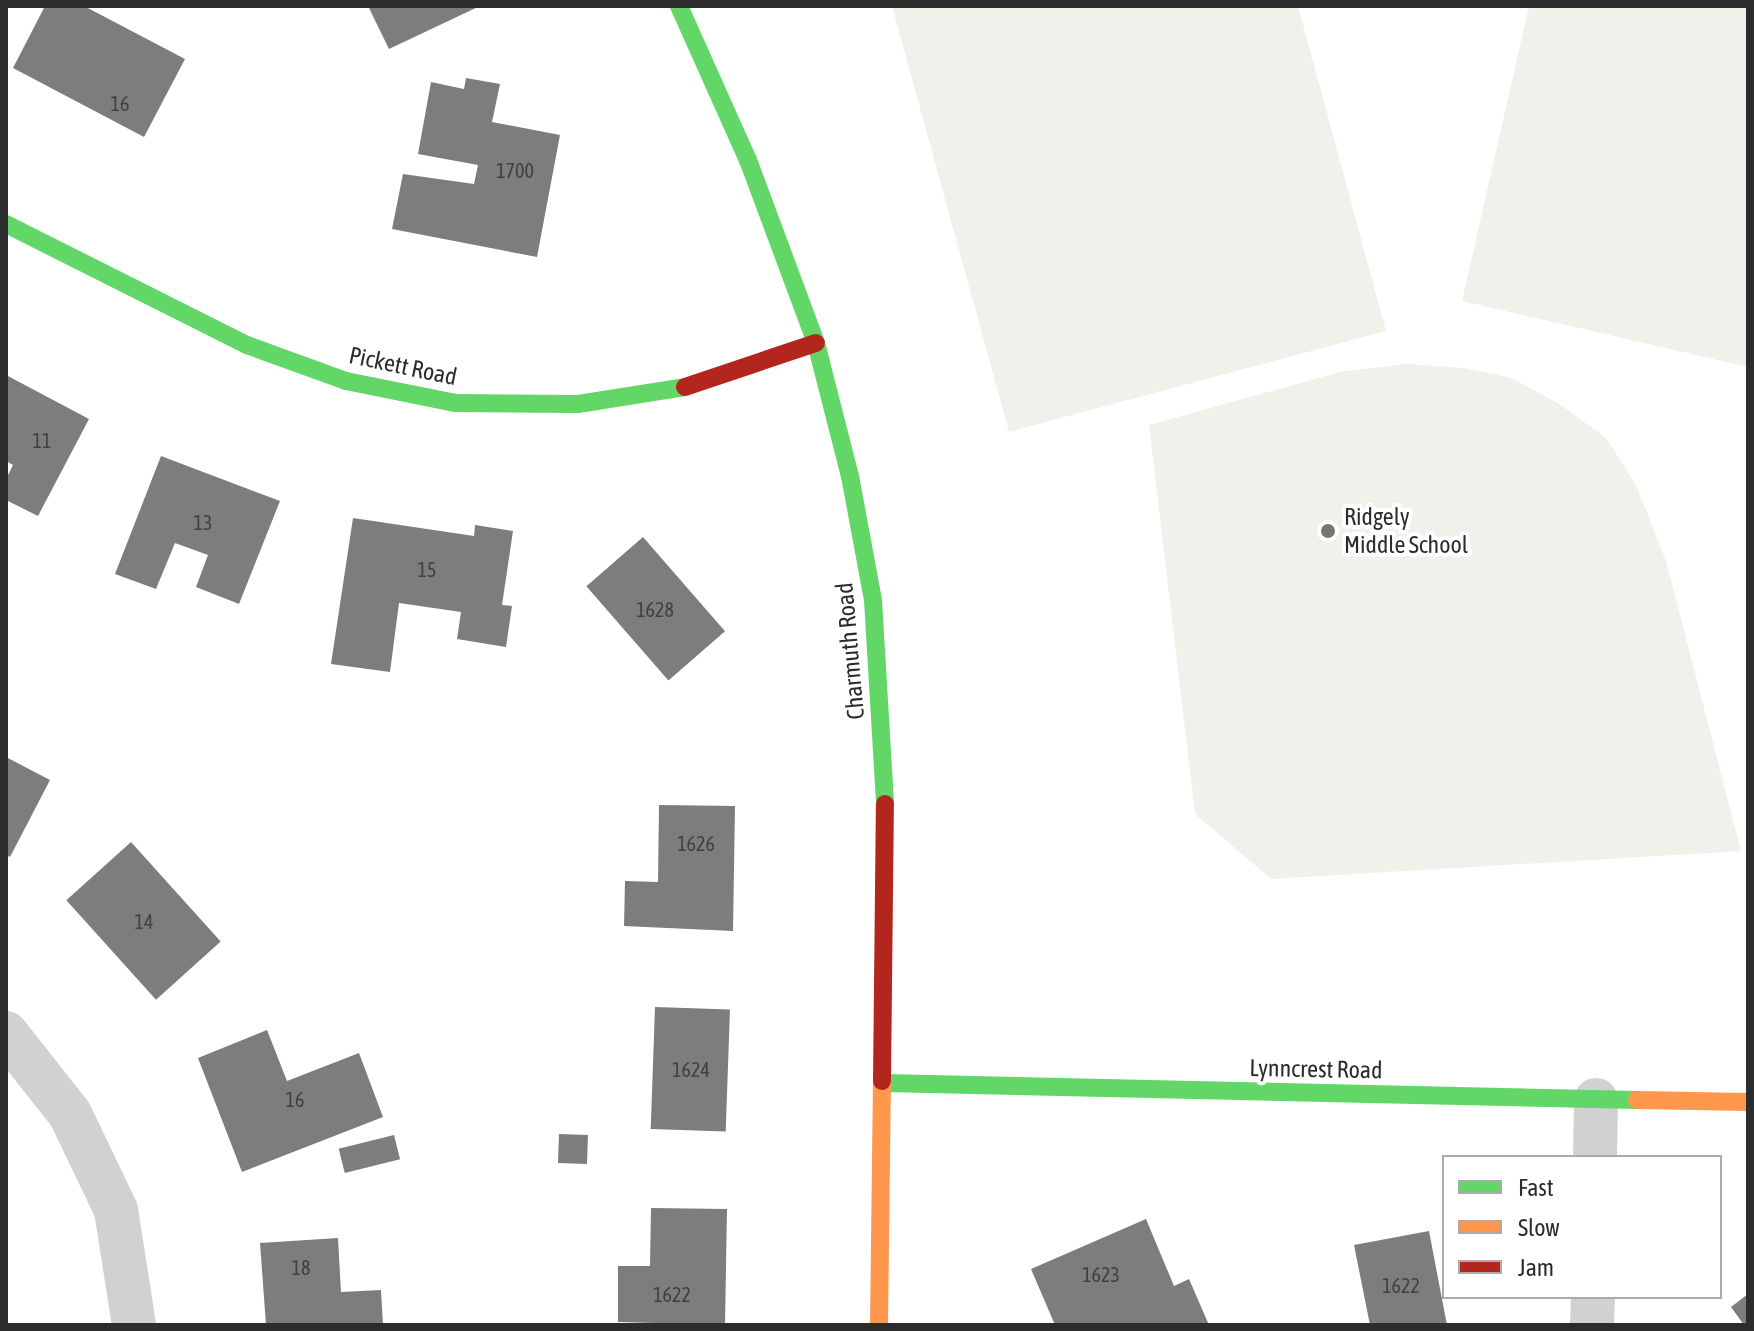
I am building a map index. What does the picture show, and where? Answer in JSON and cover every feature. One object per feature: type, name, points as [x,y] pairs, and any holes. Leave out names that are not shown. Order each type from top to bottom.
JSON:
[{"type":"street","name":"Charmuth Road","points":[[679,6],[748,160],[816,343],[850,476],[873,600],[885,787],[879,1325]]},
{"type":"street","name":"Pickett Road","points":[[6,224],[247,345],[346,381],[455,403],[578,404],[676,388],[816,343]]},
{"type":"street","points":[[6,1033],[70,1114],[116,1210],[134,1325]]},
{"type":"street","name":"Lynncrest Road","points":[[884,1083],[1748,1102]]},
{"type":"street","points":[[1595,1155],[1596,1100]]},
{"type":"street","points":[[1592,1325],[1593,1299]]},
{"type":"shaded area","points":[[892,6],[1298,6],[1386,331],[1009,432]]},
{"type":"shaded area","points":[[1529,6],[1748,6],[1748,367],[1462,301]]},
{"type":"shaded area","points":[[1406,364],[1464,368],[1512,378],[1561,405],[1607,439],[1636,485],[1666,561],[1741,851],[1271,879],[1195,814],[1149,425],[1340,372]]},
{"type":"building","points":[[45,6],[84,6],[185,59],[144,137],[13,68]]},
{"type":"building","points":[[480,6],[389,49],[369,8]]},
{"type":"building","points":[[466,78],[500,84],[492,122],[560,135],[537,257],[392,229],[403,174],[474,184],[478,165],[418,154],[431,82],[464,89]]},
{"type":"building","points":[[6,375],[89,419],[38,516],[6,500],[6,479],[13,465],[6,461]]},
{"type":"building","points":[[161,456],[280,501],[239,604],[196,587],[208,555],[175,543],[156,589],[115,574]]},
{"type":"building","points":[[353,518],[474,536],[475,525],[513,531],[502,605],[512,606],[506,647],[457,639],[461,612],[399,603],[390,672],[331,664]]},
{"type":"building","points":[[643,537],[725,631],[668,681],[586,586]]},
{"type":"building","points":[[6,757],[50,780],[10,857],[6,855]]},
{"type":"building","points":[[659,805],[735,806],[733,931],[624,926],[625,881],[658,882]]},
{"type":"building","points":[[131,842],[221,942],[156,1000],[66,900]]},
{"type":"building","points":[[655,1007],[730,1010],[726,1132],[651,1129]]},
{"type":"building","points":[[267,1030],[287,1081],[359,1053],[383,1117],[242,1172],[198,1058]]},
{"type":"building","points":[[559,1134],[588,1135],[587,1164],[558,1163]]},
{"type":"building","points":[[394,1135],[400,1159],[345,1173],[339,1149]]},
{"type":"building","points":[[651,1208],[727,1209],[725,1325],[618,1322],[618,1266],[650,1266]]},
{"type":"building","points":[[1146,1219],[1174,1286],[1189,1279],[1209,1325],[1055,1325],[1031,1269]]},
{"type":"building","points":[[1429,1231],[1447,1325],[1370,1325],[1354,1245]]},
{"type":"building","points":[[338,1238],[341,1292],[381,1290],[383,1325],[266,1325],[260,1243]]},
{"type":"building","points":[[1748,1294],[1748,1325],[1744,1325],[1731,1307]]},
{"type":"traffic: fast","points":[[679,6],[748,160],[816,343],[850,476],[873,600],[885,804]]},
{"type":"traffic: fast","points":[[6,224],[247,345],[346,381],[455,403],[578,404],[685,387]]},
{"type":"traffic: fast","points":[[884,1083],[1637,1100]]},
{"type":"traffic: slow","points":[[879,1325],[882,1081]]},
{"type":"traffic: slow","points":[[1637,1100],[1748,1102]]},
{"type":"traffic: jam","points":[[685,387],[816,343]]},
{"type":"traffic: jam","points":[[882,1081],[885,804]]},
{"type":"place","name":"Ridgely Middle School","points":[[1328,531]]}]
